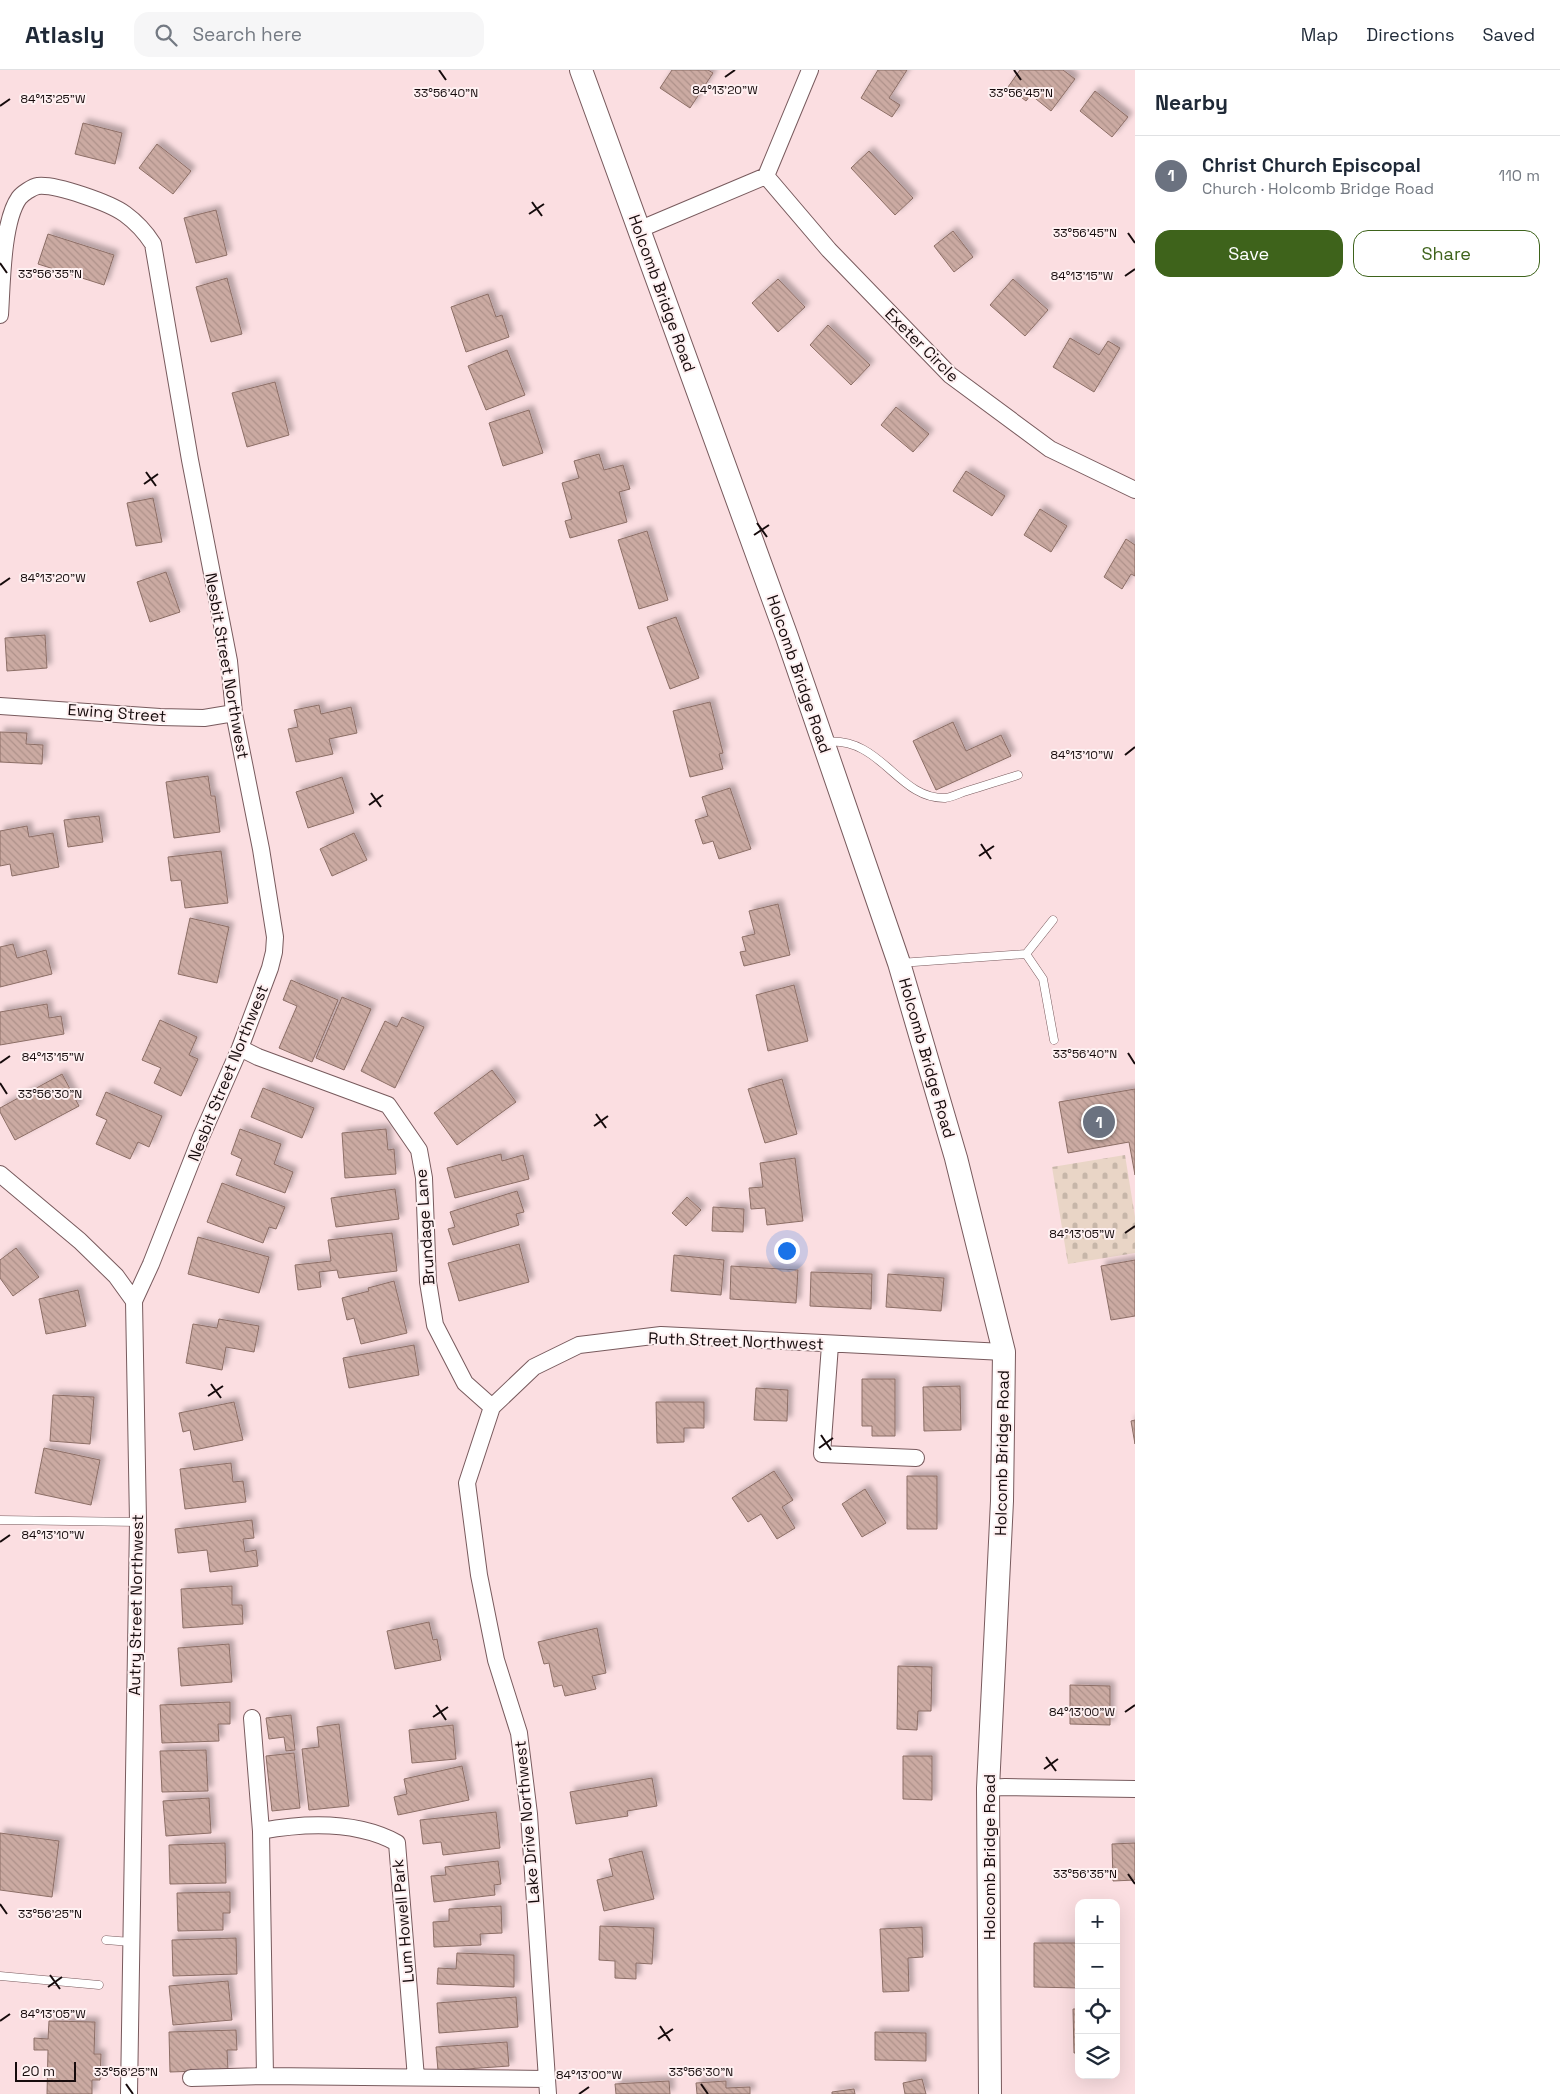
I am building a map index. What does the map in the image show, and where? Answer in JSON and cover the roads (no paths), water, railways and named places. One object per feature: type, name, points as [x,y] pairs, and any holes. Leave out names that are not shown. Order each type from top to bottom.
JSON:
[{"type":"street","name":"Holcomb Bridge Road","points":[[581,70],[784,628],[899,963],[956,1158],[1004,1352],[1002,1501],[988,1788],[990,2094]]},
{"type":"street","points":[[638,230],[766,176],[810,70]]},
{"type":"street","name":"Exeter Circle","points":[[766,176],[829,250],[950,375],[1050,449],[1135,490]]},
{"type":"street","name":"Nesbit Street Northwest","points":[[0,315],[5,240],[15,204],[20,196],[37,186],[100,200],[124,213],[138,225],[153,244],[190,460],[228,660],[234,714],[261,849],[275,937],[270,968],[240,1048],[201,1137],[151,1264],[134,1301]]},
{"type":"street","name":"Ewing Street","points":[[0,706],[160,717],[204,718],[234,714]]},
{"type":"street","name":"Brundage Lane","points":[[240,1048],[258,1057],[388,1105],[419,1150],[424,1178],[428,1282],[435,1325],[465,1383],[492,1407]]},
{"type":"street","points":[[0,1174],[80,1241],[116,1276],[134,1301]]},
{"type":"street","name":"Autry Street Northwest","points":[[129,2094],[138,1522],[134,1301]]},
{"type":"street","name":"Ruth Street Northwest","points":[[482,1438],[492,1407],[534,1367],[579,1345],[661,1335],[830,1345],[1004,1352]]},
{"type":"street","points":[[830,1345],[822,1454],[916,1458]]},
{"type":"street","name":"Lake Drive Northwest","points":[[482,1438],[467,1483],[479,1575],[496,1660],[520,1733],[529,1814],[547,2086]]},
{"type":"street","points":[[252,1718],[261,1831],[265,2076]]},
{"type":"street","points":[[988,1788],[1135,1789]]},
{"type":"street","name":"Lum Howell Park","points":[[261,1831],[286,1826],[337,1826],[381,1834],[397,1843],[416,2078]]},
{"type":"street","points":[[191,2078],[265,2076],[416,2078],[547,2086]]},
{"type":"lane","points":[[823,742],[839,740],[862,747],[911,787],[930,796],[947,798],[1018,775]]},
{"type":"lane","points":[[899,963],[1026,954],[1053,920]]},
{"type":"lane","points":[[1026,954],[1043,978],[1054,1040]]},
{"type":"lane","points":[[0,1520],[138,1522]]},
{"type":"lane","points":[[106,1940],[131,1942]]},
{"type":"lane","points":[[0,1976],[99,1984]]},
{"type":"place","name":"Christ Church Episcopal","points":[[1099,1122]]}]
